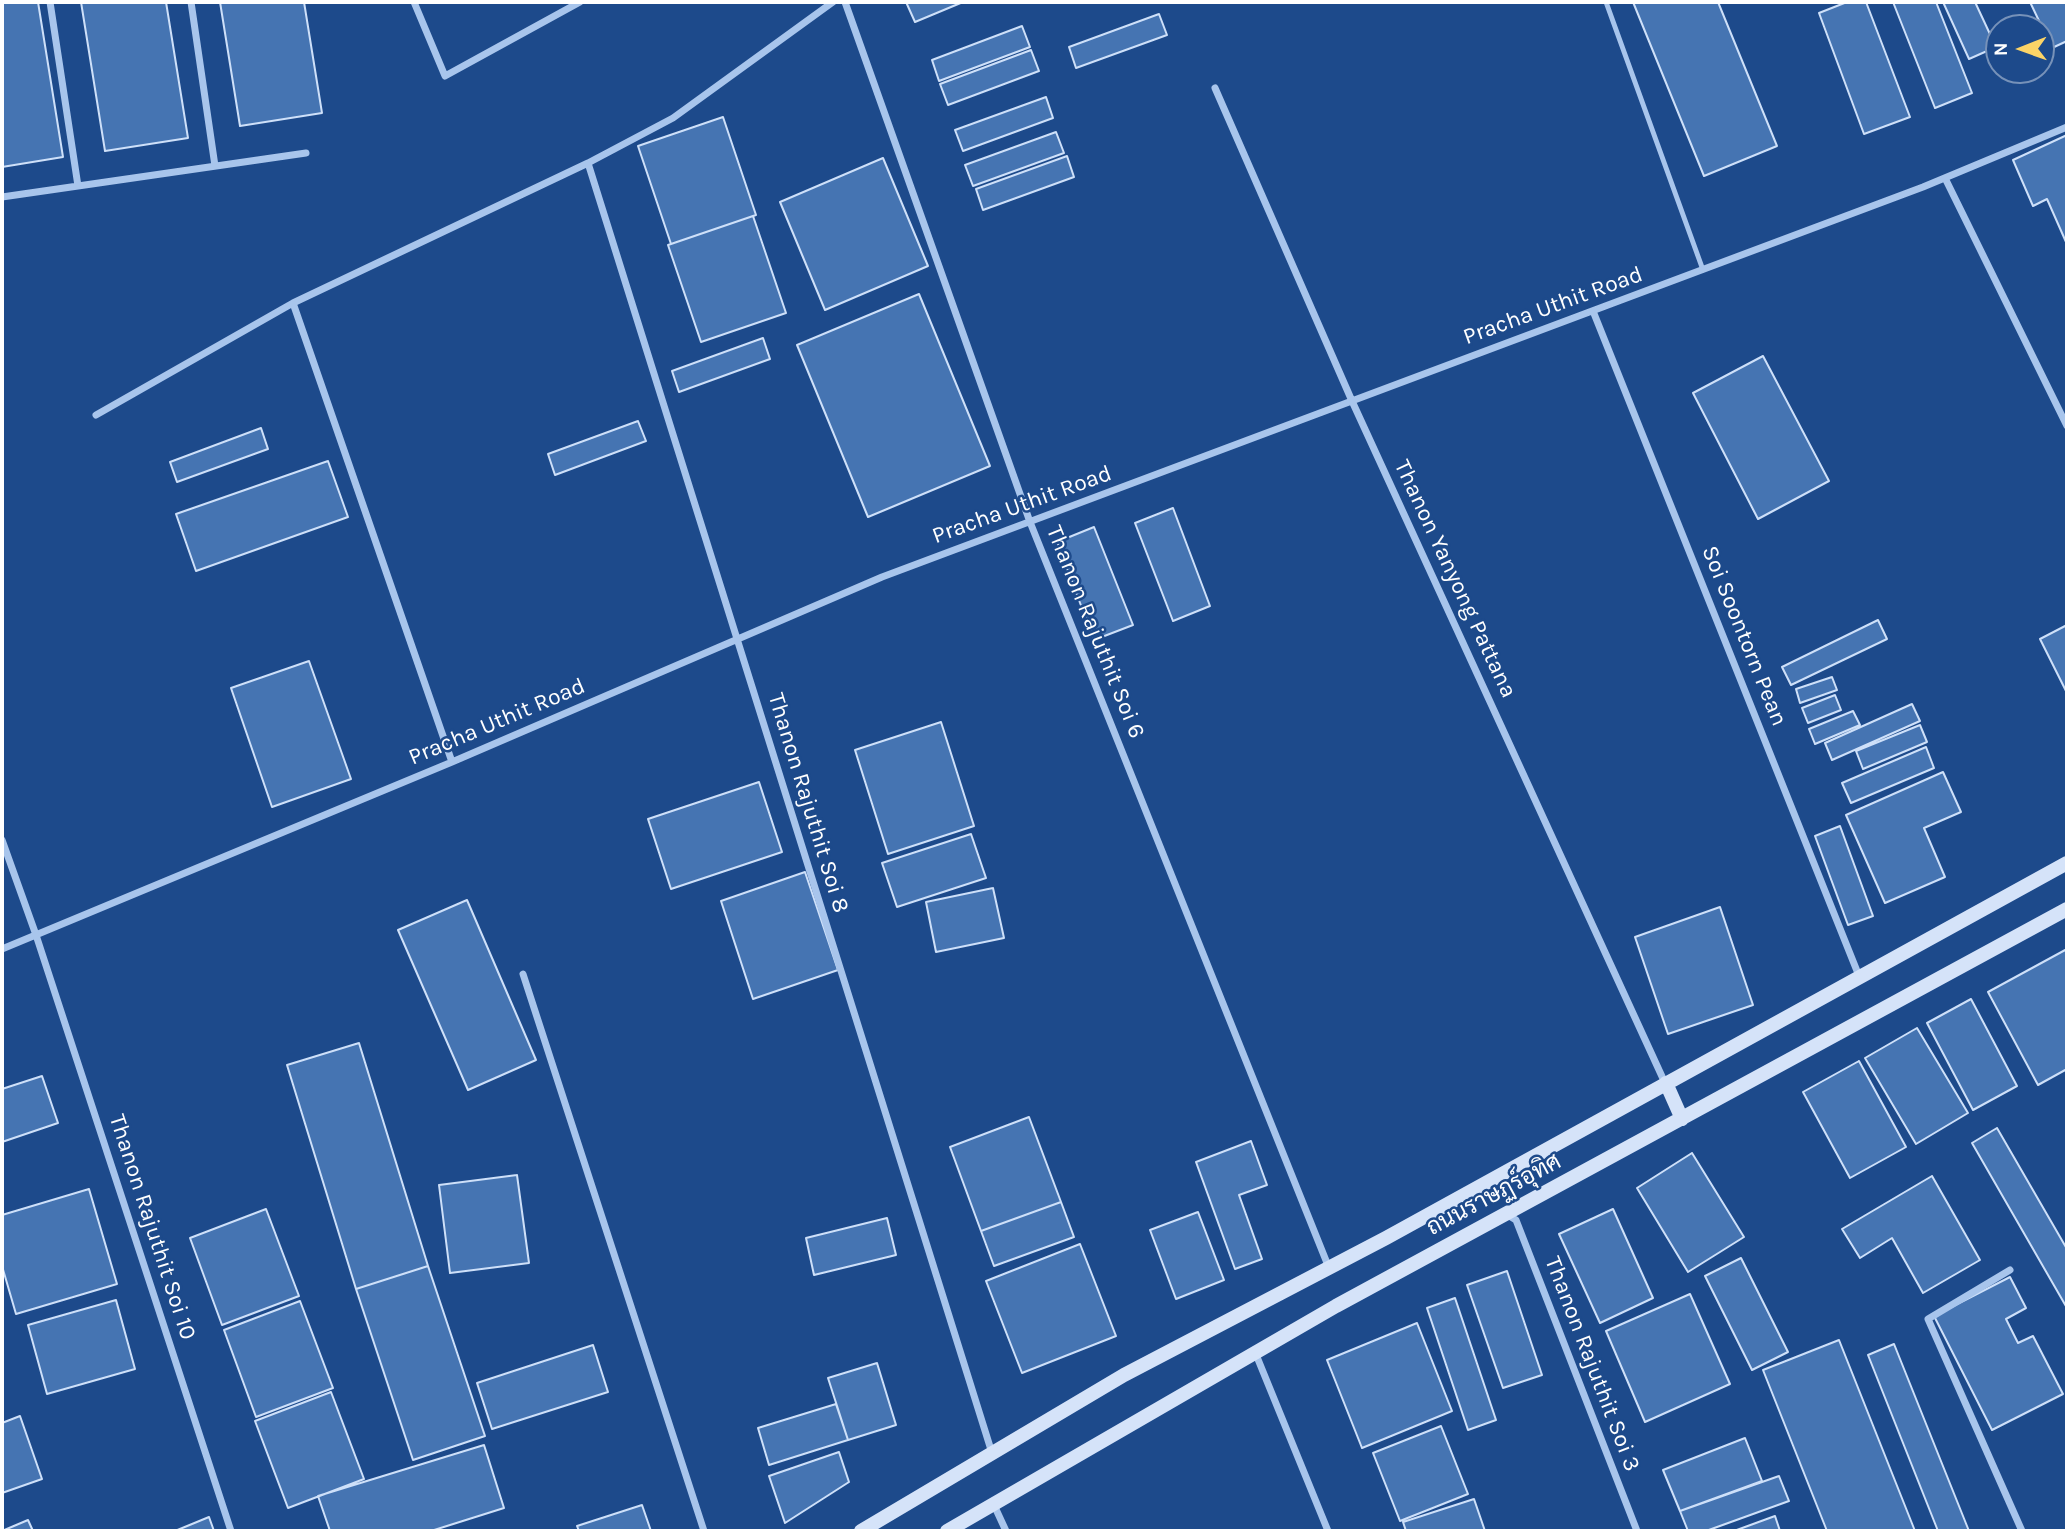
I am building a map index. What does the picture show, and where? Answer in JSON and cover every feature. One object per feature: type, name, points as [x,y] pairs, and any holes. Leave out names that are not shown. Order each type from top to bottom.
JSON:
[{"type":"street","points":[[50,2],[78,186]]},
{"type":"street","points":[[191,2],[215,166]]},
{"type":"street","points":[[414,2],[445,76],[580,2]]},
{"type":"street","points":[[96,415],[293,303],[588,163],[673,118],[834,2]]},
{"type":"street","name":"Thanon Rajuthit Soi 6","points":[[845,2],[1030,522],[1329,1268]]},
{"type":"street","name":"Thanon Yanyong Pattana","points":[[1215,88],[1352,401],[1666,1083]]},
{"type":"street","name":"Pracha Uthit Road","points":[[2,949],[452,762],[882,577],[1703,270],[1945,178],[2067,127]]},
{"type":"street","points":[[2,197],[306,153]]},
{"type":"street","name":"Thanon Rajuthit Soi 8","points":[[588,163],[992,1453]]},
{"type":"street","points":[[1945,178],[2067,426]]},
{"type":"street","points":[[293,303],[452,762]]},
{"type":"street","name":"Soi Soontorn Pean","points":[[1593,311],[1859,976]]},
{"type":"street","name":"Thanon Rajuthit Soi 10","points":[[2,840],[36,935],[231,1531]]},
{"type":"street","points":[[862,1531],[1124,1375],[1329,1268],[2067,863]]},
{"type":"street","name":"ถนนราษฏร์อุทิศ","points":[[947,1531],[1255,1352],[2067,909]]},
{"type":"street","points":[[523,974],[704,1531]]},
{"type":"street","points":[[1666,1083],[1682,1119]]},
{"type":"street","name":"Thanon Rajuthit Soi 3","points":[[1506,1214],[1516,1220],[1637,1531]]},
{"type":"street","points":[[2010,1270],[1928,1319],[2022,1531]]},
{"type":"street","points":[[1255,1352],[1328,1531]]},
{"type":"street","points":[[994,1505],[1006,1531]]},
{"type":"lane","points":[[1606,2],[1703,270]]},
{"type":"building","points":[[2,2],[38,2],[63,157],[2,167]]},
{"type":"building","points":[[81,2],[166,2],[188,138],[105,151]]},
{"type":"building","points":[[220,2],[304,2],[322,113],[240,126]]},
{"type":"building","points":[[906,2],[963,2],[915,22]]},
{"type":"building","points":[[1633,2],[1718,2],[1777,146],[1704,176]]},
{"type":"building","points":[[1847,2],[1866,2],[1910,117],[1864,134],[1819,13]]},
{"type":"building","points":[[1893,2],[1936,2],[1972,93],[1935,108]]},
{"type":"building","points":[[1943,2],[1975,2],[1985,23],[1985,52],[1969,59]]},
{"type":"building","points":[[2030,2],[2067,2],[2067,41],[2055,47],[2055,14],[2036,14]]},
{"type":"building","points":[[1159,14],[1167,35],[1076,68],[1069,47]]},
{"type":"building","points":[[1022,26],[1030,47],[939,81],[932,60]]},
{"type":"building","points":[[1031,50],[1039,71],[948,105],[940,84]]},
{"type":"building","points":[[1046,97],[1053,118],[963,151],[955,130]]},
{"type":"building","points":[[723,117],[756,215],[671,244],[638,146]]},
{"type":"building","points":[[1056,132],[1064,153],[973,186],[965,165]]},
{"type":"building","points":[[2067,135],[2066,242],[2047,199],[2033,206],[2013,160]]},
{"type":"building","points":[[1067,156],[1074,177],[983,210],[976,189]]},
{"type":"building","points":[[883,158],[928,266],[825,310],[780,202]]},
{"type":"building","points":[[753,216],[786,313],[701,342],[668,245]]},
{"type":"building","points":[[919,294],[990,466],[868,517],[797,345]]},
{"type":"building","points":[[763,338],[770,359],[679,392],[672,371]]},
{"type":"building","points":[[1763,356],[1829,481],[1758,519],[1693,393]]},
{"type":"building","points":[[638,421],[646,441],[555,475],[548,454]]},
{"type":"building","points":[[261,428],[268,449],[177,482],[170,462]]},
{"type":"building","points":[[328,461],[348,517],[196,571],[176,514]]},
{"type":"building","points":[[1173,508],[1210,606],[1173,621],[1135,523]]},
{"type":"building","points":[[1094,527],[1133,625],[1094,640],[1057,542]]},
{"type":"building","points":[[1878,620],[1887,639],[1791,685],[1782,667]]},
{"type":"building","points":[[2067,625],[2067,693],[2040,639]]},
{"type":"building","points":[[309,661],[351,779],[272,807],[231,688]]},
{"type":"building","points":[[1832,677],[1837,690],[1800,703],[1796,689]]},
{"type":"building","points":[[1835,695],[1841,710],[1808,723],[1802,708]]},
{"type":"building","points":[[1912,704],[1920,721],[1832,760],[1825,743]]},
{"type":"building","points":[[1853,711],[1860,725],[1815,744],[1809,729]]},
{"type":"building","points":[[941,722],[974,826],[888,854],[855,750]]},
{"type":"building","points":[[1920,725],[1927,742],[1863,769],[1856,751]]},
{"type":"building","points":[[1926,747],[1934,768],[1851,803],[1842,783]]},
{"type":"building","points":[[1943,772],[1961,812],[1924,828],[1945,877],[1885,903],[1846,815]]},
{"type":"building","points":[[759,782],[782,852],[671,889],[648,819]]},
{"type":"building","points":[[1840,826],[1873,916],[1848,925],[1815,836]]},
{"type":"building","points":[[971,834],[986,878],[897,907],[882,863]]},
{"type":"building","points":[[805,872],[838,970],[753,999],[721,901]]},
{"type":"building","points":[[993,888],[1004,938],[936,952],[926,902]]},
{"type":"building","points":[[467,900],[536,1060],[468,1090],[398,930]]},
{"type":"building","points":[[1720,907],[1753,1005],[1668,1034],[1635,937]]},
{"type":"building","points":[[2067,949],[2067,1069],[2038,1085],[1988,992]]},
{"type":"building","points":[[1971,999],[2017,1086],[1973,1110],[1927,1023]]},
{"type":"building","points":[[1917,1028],[1968,1113],[1916,1144],[1865,1058]]},
{"type":"building","points":[[359,1043],[428,1266],[356,1289],[287,1065]]},
{"type":"building","points":[[1859,1061],[1906,1147],[1850,1178],[1803,1092]]},
{"type":"building","points":[[42,1076],[58,1123],[2,1142],[2,1089]]},
{"type":"building","points":[[1029,1117],[1061,1202],[981,1231],[950,1147]]},
{"type":"building","points":[[1997,1128],[2067,1249],[2067,1308],[1972,1143]]},
{"type":"building","points":[[1251,1141],[1267,1185],[1239,1195],[1262,1259],[1235,1269],[1196,1162]]},
{"type":"building","points":[[1692,1153],[1744,1237],[1688,1272],[1637,1188]]},
{"type":"building","points":[[517,1175],[529,1263],[450,1273],[439,1185]]},
{"type":"building","points":[[1932,1176],[1980,1260],[1923,1293],[1892,1238],[1860,1258],[1842,1229]]},
{"type":"building","points":[[89,1189],[117,1284],[16,1314],[2,1266],[2,1215]]},
{"type":"building","points":[[1061,1202],[1074,1237],[994,1266],[981,1231]]},
{"type":"building","points":[[266,1209],[299,1296],[222,1325],[190,1238]]},
{"type":"building","points":[[1613,1209],[1653,1298],[1600,1323],[1559,1234]]},
{"type":"building","points":[[1198,1212],[1224,1280],[1176,1299],[1150,1230]]},
{"type":"building","points":[[887,1218],[896,1255],[814,1275],[806,1238]]},
{"type":"building","points":[[1080,1244],[1116,1336],[1022,1373],[986,1281]]},
{"type":"building","points":[[1741,1258],[1788,1352],[1752,1370],[1705,1276]]},
{"type":"building","points":[[428,1266],[485,1436],[413,1460],[356,1289]]},
{"type":"building","points":[[1507,1271],[1542,1375],[1503,1388],[1467,1285]]},
{"type":"building","points":[[2010,1277],[2026,1308],[2006,1319],[2018,1343],[2033,1336],[2063,1394],[1992,1430],[1934,1316]]},
{"type":"building","points":[[1690,1294],[1730,1384],[1645,1422],[1606,1331]]},
{"type":"building","points":[[1455,1298],[1496,1420],[1468,1430],[1427,1308]]},
{"type":"building","points":[[116,1300],[135,1369],[47,1394],[28,1325]]},
{"type":"building","points":[[300,1301],[333,1388],[256,1417],[224,1330]]},
{"type":"building","points":[[1417,1323],[1452,1411],[1362,1448],[1327,1360]]},
{"type":"building","points":[[1839,1340],[1915,1531],[1827,1531],[1763,1370]]},
{"type":"building","points":[[1894,1344],[1969,1531],[1938,1531],[1868,1355]]},
{"type":"building","points":[[593,1345],[608,1392],[492,1429],[477,1383]]},
{"type":"building","points":[[877,1363],[896,1425],[848,1440],[828,1378]]},
{"type":"building","points":[[331,1392],[364,1479],[288,1508],[255,1421]]},
{"type":"building","points":[[836,1404],[848,1440],[769,1465],[758,1428]]},
{"type":"building","points":[[20,1416],[42,1479],[2,1493],[2,1423]]},
{"type":"building","points":[[1441,1426],[1468,1494],[1400,1521],[1373,1453]]},
{"type":"building","points":[[1745,1438],[1762,1481],[1680,1511],[1663,1470]]},
{"type":"building","points":[[484,1445],[504,1508],[431,1531],[330,1531],[318,1496]]},
{"type":"building","points":[[839,1452],[849,1482],[785,1523],[769,1476]]},
{"type":"building","points":[[1779,1476],[1789,1501],[1706,1531],[1688,1531],[1680,1511]]},
{"type":"building","points":[[1474,1499],[1485,1531],[1406,1531],[1403,1522]]},
{"type":"building","points":[[642,1505],[651,1531],[579,1531],[577,1526]]},
{"type":"building","points":[[1775,1516],[1780,1531],[1734,1531]]},
{"type":"building","points":[[209,1517],[214,1531],[175,1531]]},
{"type":"building","points":[[28,1520],[33,1531],[2,1531]]}]
